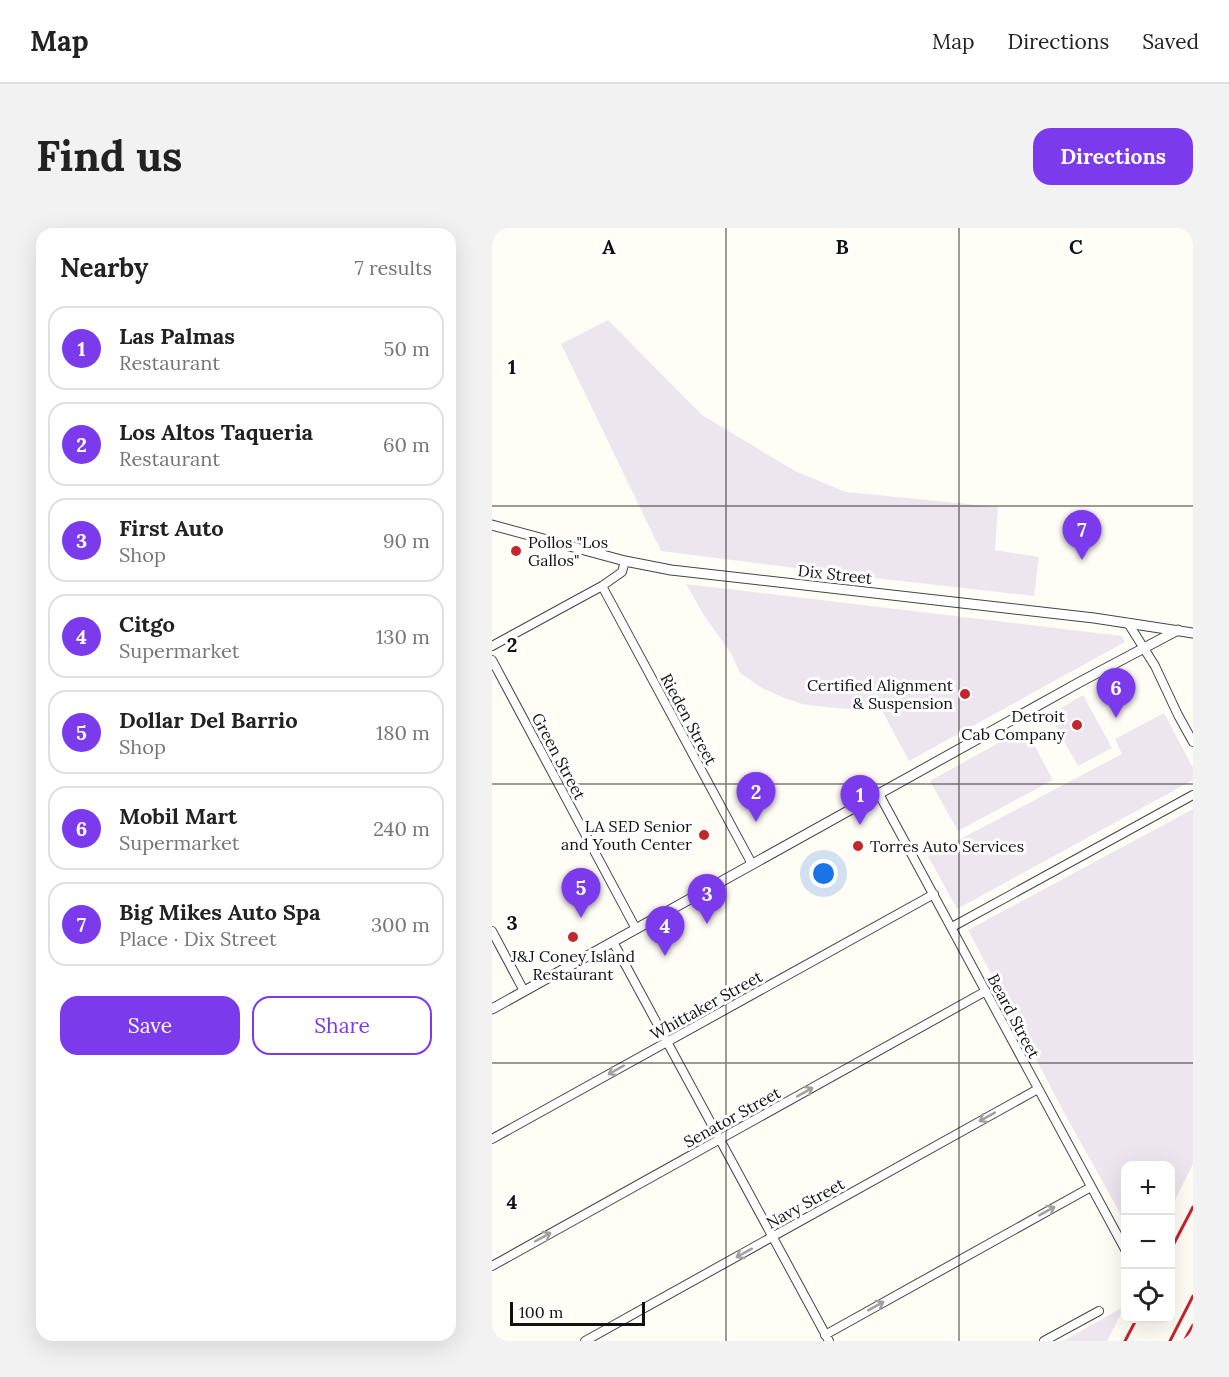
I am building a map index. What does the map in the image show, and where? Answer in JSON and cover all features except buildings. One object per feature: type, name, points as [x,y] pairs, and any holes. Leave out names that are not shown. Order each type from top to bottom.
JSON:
[{"type":"street","name":"Dix Street","points":[[492,525],[625,561],[671,570],[1085,617],[1193,633]]},
{"type":"street","points":[[492,646],[602,586],[622,572],[625,561]]},
{"type":"street","name":"Rieden Street","points":[[602,586],[752,864]]},
{"type":"street","points":[[1128,623],[1144,648],[1193,742]]},
{"type":"street","points":[[492,1009],[1178,630]]},
{"type":"street","name":"Green Street","points":[[492,660],[636,929]]},
{"type":"street","name":"Beard Street","points":[[879,794],[1121,1243]]},
{"type":"street","points":[[952,927],[1193,795]]},
{"type":"street","name":"Whittaker Street","points":[[492,1139],[934,894]]},
{"type":"street","points":[[492,931],[524,991]]},
{"type":"street","points":[[613,942],[827,1338],[1091,1187]]},
{"type":"street","name":"Senator Street","points":[[492,1266],[986,992]]},
{"type":"street","name":"Navy Street","points":[[585,1341],[1038,1089]]},
{"type":"street","points":[[1044,1341],[1099,1311]]},
{"type":"shaded area","points":[[608,320],[702,415],[795,471],[846,492],[998,507],[995,550],[1039,557],[1034,596],[661,551],[561,344]]},
{"type":"shaded area","points":[[686,584],[1122,636],[1125,642],[909,761],[878,703],[849,709],[802,704],[762,688],[740,673],[731,653],[705,617]]},
{"type":"shaded area","name":"Detroit Cab Company","points":[[1083,695],[1112,748],[1078,766],[1049,715]]},
{"type":"shaded area","points":[[1164,713],[1193,768],[1193,780],[957,909],[928,856],[1122,754],[1115,739]]},
{"type":"shaded area","points":[[1025,728],[1053,780],[958,831],[930,781]]},
{"type":"shaded area","points":[[1193,809],[1193,1164],[1175,1200],[1175,1161],[1121,1161],[1121,1215],[1068,1120],[968,930]]},
{"type":"shaded area","points":[[1121,1308],[1121,1314],[1107,1341],[1063,1341]]},
{"type":"railway","points":[[1175,1241],[1193,1207]]},
{"type":"railway","points":[[1170,1341],[1193,1296]]},
{"type":"railway","points":[[1125,1341],[1134,1323]]},
{"type":"railway","points":[[1184,1341],[1193,1325]]},
{"type":"place","name":"Pollos \"Los Gallos\"","points":[[516,551]]},
{"type":"place","name":"Big Mikes Auto Spa","points":[[1082,560]]},
{"type":"place","name":"Certified Alignment & Suspension","points":[[965,694]]},
{"type":"place","name":"Mobil Mart","points":[[1116,718]]},
{"type":"place","name":"Detroit Cab Company","points":[[1077,725]]},
{"type":"place","name":"Los Altos Taqueria","points":[[756,822]]},
{"type":"place","name":"Las Palmas","points":[[860,825]]},
{"type":"place","name":"LA SED Senior and Youth Center","points":[[704,835]]},
{"type":"place","name":"Torres Auto Services","points":[[858,846]]},
{"type":"place","name":"Dollar Del Barrio","points":[[581,918]]},
{"type":"place","name":"First Auto","points":[[707,924]]},
{"type":"place","name":"J&J Coney Island Restaurant","points":[[573,937]]},
{"type":"place","name":"Citgo","points":[[665,956]]}]
